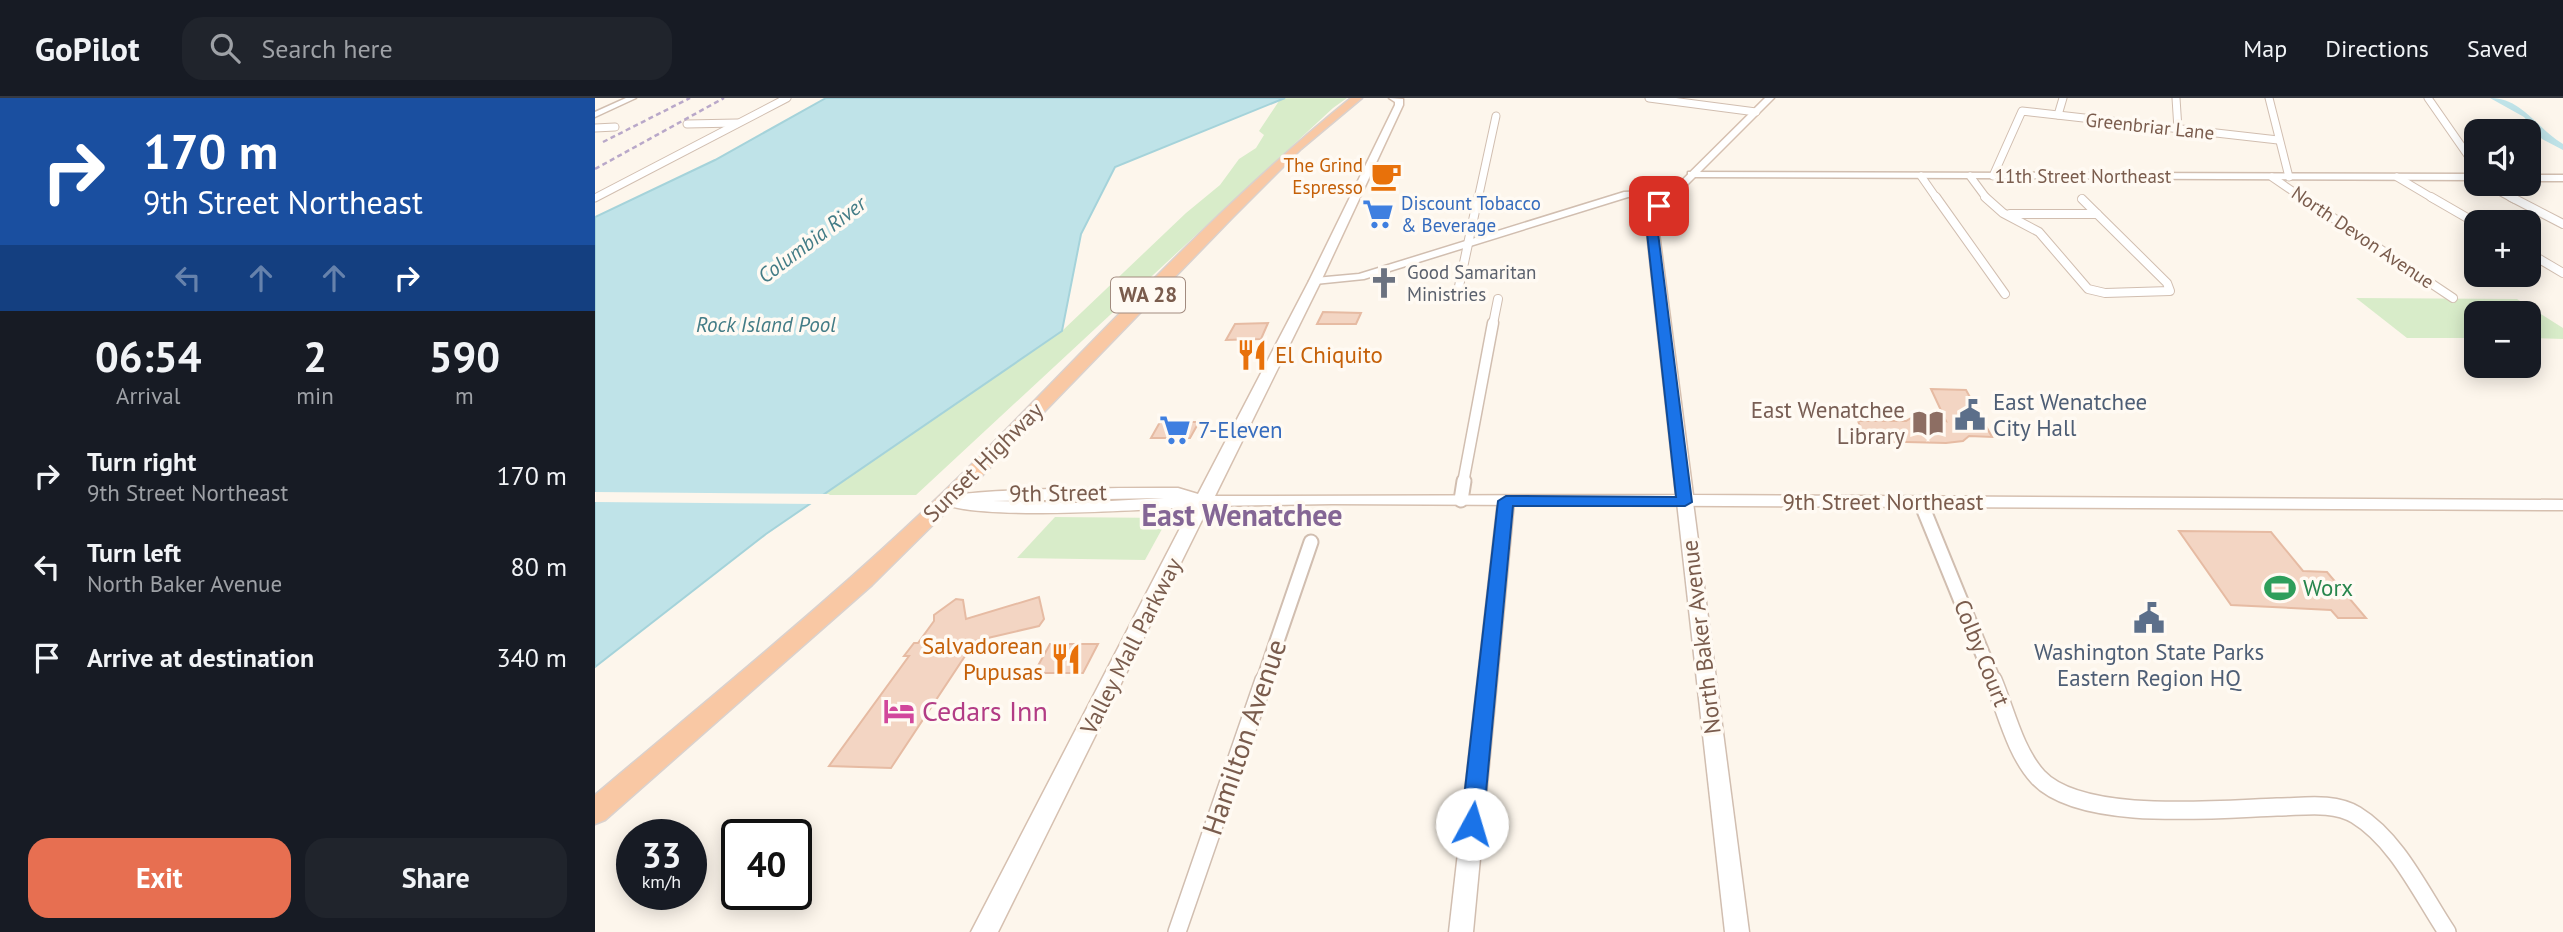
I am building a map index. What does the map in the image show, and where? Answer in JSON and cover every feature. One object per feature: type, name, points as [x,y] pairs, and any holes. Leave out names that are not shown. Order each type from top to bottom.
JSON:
[{"type":"highway","name":"Sunset Highway","points":[[598,809],[864,580],[947,500],[1238,204],[1297,147],[1357,98]]},
{"type":"main road","name":"Valley Mall Parkway","points":[[984,932],[1315,281],[1399,106],[1400,101],[1393,98]]},
{"type":"main road","name":"North Baker Avenue","points":[[1685,502],[1653,233],[1655,212],[1770,98]]},
{"type":"main road","name":"9th Street","points":[[947,500],[989,508],[1123,508],[1204,501]]},
{"type":"main road","name":"9th Street Northeast","points":[[1204,501],[2563,505]]},
{"type":"street","points":[[595,115],[632,98]]},
{"type":"street","points":[[595,198],[787,98]]},
{"type":"street","points":[[1649,98],[1756,111]]},
{"type":"street","points":[[2058,115],[2063,98]]},
{"type":"street","points":[[2176,98],[2178,129]]},
{"type":"street","name":"North Devon Avenue","points":[[2269,98],[2288,177]]},
{"type":"street","points":[[2428,98],[2464,150]]},
{"type":"street","name":"Greenbriar Lane","points":[[1993,176],[2022,111],[2278,140]]},
{"type":"street","points":[[1458,291],[1496,116]]},
{"type":"street","points":[[687,124],[741,123]]},
{"type":"street","points":[[595,128],[615,127]]},
{"type":"street","name":"11th Street Northeast","points":[[1691,174],[2464,178]]},
{"type":"street","points":[[1921,176],[2005,294]]},
{"type":"street","points":[[1970,176],[1987,199],[2003,214],[2039,232],[2088,289],[2105,293],[2170,291],[2167,283],[2082,200]]},
{"type":"street","name":"North Devon Avenue","points":[[2272,177],[2453,298]]},
{"type":"street","points":[[2397,177],[2464,216]]},
{"type":"street","points":[[2541,177],[2563,178]]},
{"type":"street","points":[[1315,281],[1360,277],[1627,194],[1672,193]]},
{"type":"street","points":[[2509,196],[2563,224]]},
{"type":"street","points":[[2003,214],[2097,214]]},
{"type":"street","points":[[2541,260],[2563,273]]},
{"type":"street","points":[[1461,500],[1468,450],[1498,299]]},
{"type":"street","points":[[1461,932],[1506,501]]},
{"type":"street","name":"North Baker Avenue","points":[[1685,502],[1737,932]]},
{"type":"street","name":"Colby Court","points":[[1921,503],[2022,751],[2033,771],[2059,792],[2081,801],[2129,808],[2315,807],[2335,808],[2356,815],[2372,827],[2385,843],[2448,932]]},
{"type":"street","name":"Hamilton Avenue","points":[[1177,932],[1311,542]]},
{"type":"green space","points":[[1285,98],[1347,98],[1333,108],[916,495],[822,495],[1062,331],[1186,213],[1220,185],[1239,159],[1256,148],[1264,135],[1259,131],[1279,101]]},
{"type":"green space","points":[[2356,298],[2520,301],[2464,301],[2464,338],[2407,338]]},
{"type":"green space","points":[[2541,314],[2563,328],[2563,339],[2541,338]]},
{"type":"green space","points":[[1055,517],[1168,518],[1145,560],[1017,558]]},
{"type":"water","name":"Rock Island Pool","points":[[826,98],[1285,98],[1115,167],[1081,234],[1062,331],[766,534],[595,667],[595,217],[715,160]]},
{"type":"pier","points":[[595,492],[830,494],[815,504],[595,502]]},
{"type":"building","points":[[1323,312],[1361,313],[1356,324],[1317,324]]},
{"type":"building","points":[[1268,323],[1261,339],[1226,340],[1235,324]]},
{"type":"building","name":"East Wenatchee City Hall","points":[[1931,389],[1966,390],[1992,437],[1969,436],[1963,441],[1946,443],[1866,441],[1858,421],[1906,421],[1921,412],[1946,421]]},
{"type":"building","name":"7-Eleven","points":[[1160,422],[1199,422],[1190,438],[1151,438]]},
{"type":"building","name":"Worx","points":[[2179,531],[2271,532],[2303,571],[2327,572],[2366,618],[2338,618],[2331,610],[2231,605]]},
{"type":"building","name":"Cedars Inn","points":[[1039,597],[1044,619],[1039,626],[975,641],[891,768],[829,766],[909,656],[904,656],[914,643],[918,643],[934,621],[934,615],[956,599],[963,600],[966,619]]},
{"type":"building","name":"Salvadorean Pupusas","points":[[1050,644],[1098,644],[1083,673],[1034,673]]},
{"type":"waterway","points":[[2494,98],[2527,115],[2545,137],[2563,147]]},
{"type":"railway","points":[[603,142],[690,98]]},
{"type":"railway","points":[[595,169],[724,98]]},
{"type":"place","name":"The Grind Espresso","points":[[1386,176]]},
{"type":"place","name":"Discount Tobacco & Beverage","points":[[1378,214]]},
{"type":"place","name":"Good Samaritan Ministries","points":[[1384,283]]},
{"type":"place","name":"El Chiquito","points":[[1252,355]]},
{"type":"place","name":"East Wenatchee City Hall","points":[[1970,415]]},
{"type":"place","name":"East Wenatchee Library","points":[[1928,423]]},
{"type":"place","name":"7-Eleven","points":[[1175,430]]},
{"type":"place","name":"Worx","points":[[2280,588]]},
{"type":"place","name":"Washington State Parks Eastern Region HQ","points":[[2149,618]]},
{"type":"place","name":"Salvadorean Pupusas","points":[[1066,659]]},
{"type":"place","name":"Cedars Inn","points":[[899,711]]},
{"type":"district","name":"East Wenatchee","points":[[1242,516]]},
{"type":"route","points":[[1472,824],[1506,501],[1685,502],[1653,233],[1655,212],[1659,206]]},
{"type":"water label","name":"Columbia River","points":[[812,240]]}]
